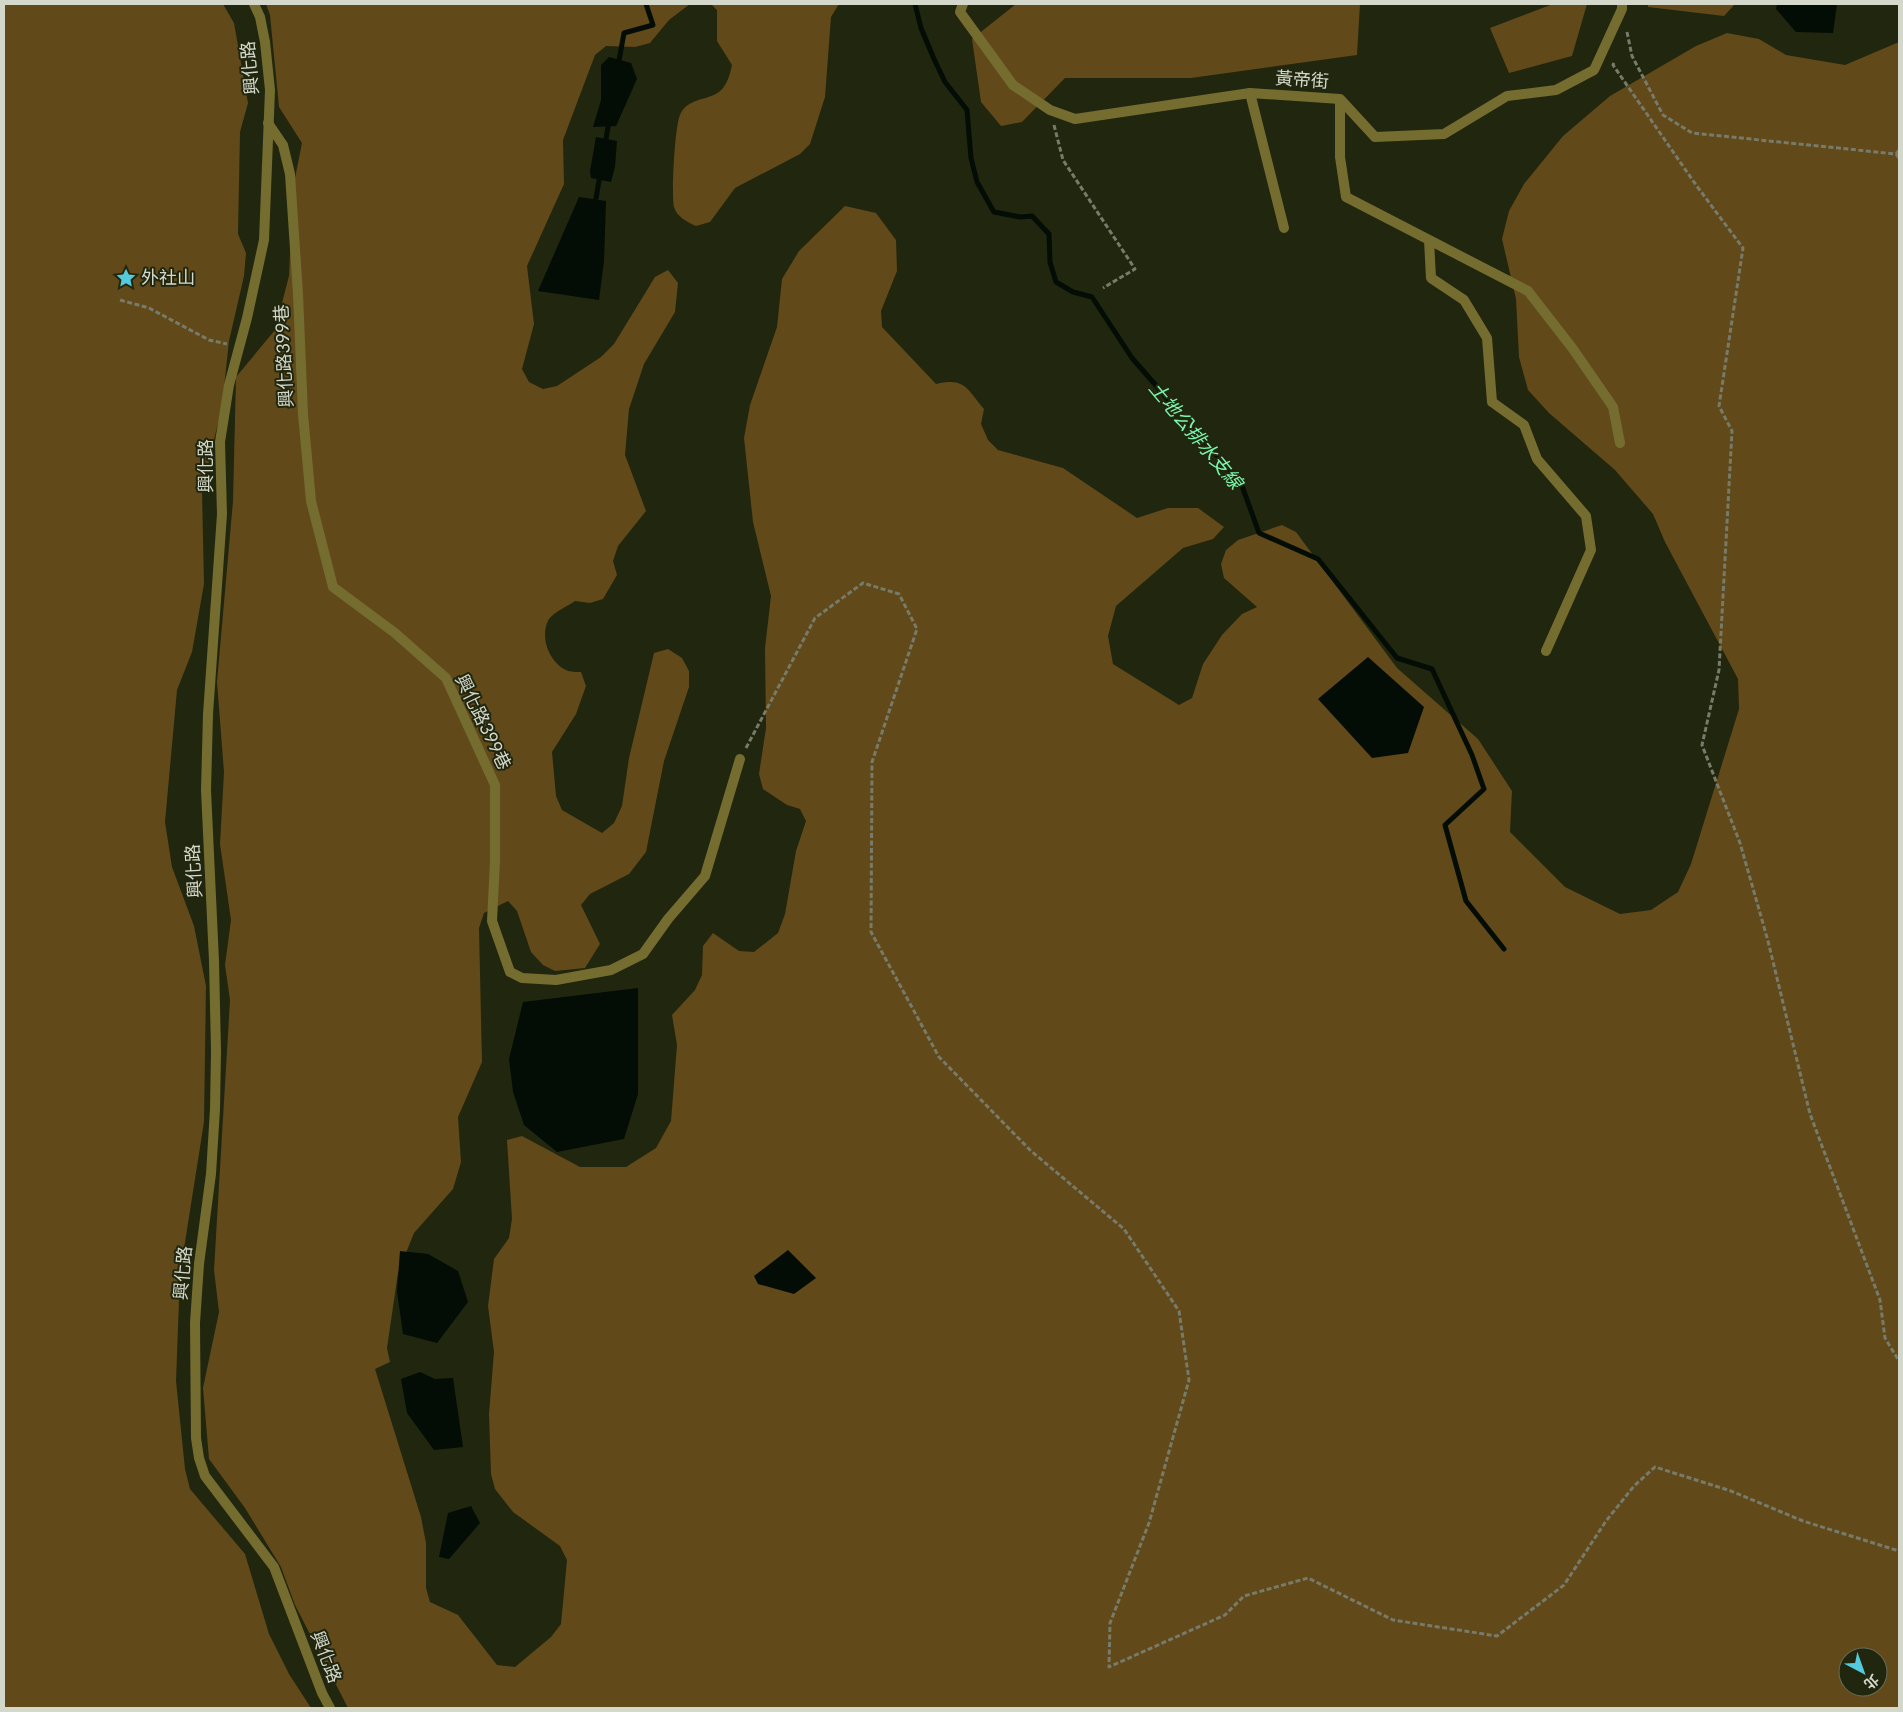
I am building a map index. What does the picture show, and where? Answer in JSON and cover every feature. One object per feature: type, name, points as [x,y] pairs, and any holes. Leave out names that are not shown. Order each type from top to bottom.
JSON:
[{"type":"street","name":"興化路","points":[[254,4],[260,17],[265,42],[270,90],[264,240],[229,385],[220,442],[222,514],[208,714],[206,790],[216,1051],[215,1109],[211,1174],[198,1284],[196,1322],[196,1438],[199,1458],[205,1476],[274,1566],[322,1693],[330,1708]]},
{"type":"street","name":"黃帝街","points":[[963,4],[960,12],[1013,85],[1050,110],[1075,119],[1250,93],[1340,99],[1375,137],[1444,134],[1507,96],[1556,90],[1594,70],[1622,6]]},
{"type":"street","points":[[1250,93],[1284,228]]},
{"type":"street","points":[[1340,99],[1340,157],[1346,197],[1528,291],[1573,349],[1613,407],[1620,443]]},
{"type":"street","name":"興化路399巷","points":[[268,123],[283,145],[290,174],[303,414],[311,501],[333,587],[395,633],[446,678],[495,785],[492,921],[510,972],[522,978],[556,980],[611,970],[644,954],[668,919],[705,876],[740,759]]},
{"type":"street","points":[[1429,240],[1431,278],[1464,300],[1486,338],[1492,402],[1524,426],[1537,459],[1586,516],[1591,550],[1546,651]]},
{"type":"path","points":[[1622,6],[1632,56],[1663,115],[1692,132],[1898,152],[1899,158]]},
{"type":"path","points":[[1615,56],[1613,65],[1696,185],[1743,248],[1719,406],[1732,431],[1719,670],[1702,745],[1740,843],[1768,941],[1810,1114],[1880,1300],[1885,1338],[1899,1361]]},
{"type":"path","points":[[1050,110],[1062,160],[1135,269],[1102,288]]},
{"type":"path","points":[[120,300],[149,308],[209,340],[239,347]]},
{"type":"path","points":[[740,759],[815,618],[863,583],[899,594],[917,629],[872,762],[871,932],[939,1057],[1031,1151],[1124,1229],[1178,1311],[1189,1380],[1149,1523],[1110,1624],[1109,1667],[1225,1614],[1244,1596],[1308,1578],[1393,1620],[1497,1636],[1564,1584],[1606,1521],[1634,1486],[1655,1466],[1731,1491],[1803,1521],[1899,1551]]},
{"type":"shaded area","points":[[4,4],[223,4],[234,23],[248,103],[240,132],[238,234],[246,253],[244,276],[229,341],[222,406],[202,491],[204,584],[192,652],[177,690],[165,822],[172,867],[194,926],[206,986],[204,1122],[180,1274],[176,1381],[185,1469],[190,1489],[245,1554],[269,1634],[289,1674],[311,1708],[4,1708]]},
{"type":"shaded area","points":[[266,4],[690,4],[669,20],[650,43],[635,47],[606,46],[595,55],[563,140],[564,184],[527,266],[534,324],[522,369],[529,382],[543,389],[557,386],[601,357],[614,344],[655,277],[668,270],[678,283],[675,312],[644,364],[629,409],[625,455],[646,511],[618,546],[613,561],[617,575],[603,599],[590,603],[575,601],[551,616],[546,626],[547,648],[555,661],[566,670],[581,672],[586,686],[576,714],[552,752],[556,796],[562,810],[602,833],[614,823],[622,806],[629,758],[654,653],[668,649],[682,658],[689,671],[689,687],[664,761],[646,852],[629,874],[590,894],[581,905],[600,944],[585,968],[555,971],[543,965],[531,952],[517,911],[508,901],[484,913],[479,928],[482,1062],[458,1117],[461,1162],[453,1189],[414,1233],[398,1273],[387,1348],[390,1362],[375,1369],[421,1517],[426,1543],[426,1588],[430,1602],[458,1615],[497,1665],[515,1667],[551,1637],[561,1624],[567,1560],[560,1546],[513,1512],[495,1489],[491,1474],[489,1414],[494,1352],[488,1306],[494,1259],[509,1238],[512,1219],[507,1140],[522,1136],[580,1167],[626,1167],[656,1148],[671,1121],[677,1045],[672,1015],[695,990],[702,975],[703,946],[713,933],[739,951],[754,952],[778,933],[785,914],[796,851],[806,821],[800,809],[787,805],[763,789],[759,774],[766,728],[765,648],[771,596],[753,522],[744,438],[750,405],[777,327],[782,279],[799,251],[845,206],[876,213],[896,240],[897,271],[881,311],[882,327],[936,384],[953,382],[969,390],[984,409],[981,424],[988,440],[998,450],[1063,468],[1137,518],[1168,508],[1198,508],[1224,527],[1213,539],[1183,548],[1116,606],[1108,636],[1113,664],[1179,705],[1192,698],[1203,664],[1222,635],[1242,614],[1257,607],[1224,578],[1221,564],[1226,550],[1238,540],[1282,525],[1296,532],[1397,668],[1478,739],[1512,791],[1510,832],[1565,887],[1620,914],[1651,910],[1678,892],[1691,864],[1739,709],[1738,679],[1665,542],[1653,514],[1615,470],[1549,413],[1528,390],[1519,357],[1516,299],[1502,239],[1509,211],[1524,184],[1563,136],[1610,96],[1696,46],[1727,33],[1759,39],[1786,55],[1845,65],[1899,42],[1899,1708],[348,1708],[295,1605],[281,1567],[245,1508],[209,1459],[203,1388],[219,1312],[214,1270],[230,1000],[225,965],[231,920],[220,844],[224,772],[217,682],[233,501],[236,377],[275,330],[289,276],[293,188],[302,143],[279,107],[270,15]]},
{"type":"shaded area","points":[[711,4],[839,4],[831,17],[825,97],[810,144],[800,154],[735,188],[710,222],[696,226],[686,221],[675,211],[673,200],[674,160],[678,121],[683,110],[692,103],[719,92],[726,83],[732,65],[717,41],[717,10]]},
{"type":"shaded area","points":[[1016,4],[1360,4],[1357,55],[1191,78],[1065,78],[1022,122],[1001,126],[981,102],[972,39]]},
{"type":"shaded area","points":[[1553,4],[1587,4],[1572,56],[1509,73],[1490,28]]},
{"type":"shaded area","points":[[1648,4],[1735,4],[1724,16],[1648,7]]},
{"type":"shaded area","points":[[1777,4],[1837,4],[1833,33],[1796,32],[1776,9]]},
{"type":"shaded area","points":[[609,57],[631,63],[637,79],[616,126],[593,127],[601,100],[601,65]]},
{"type":"shaded area","points":[[596,137],[617,141],[615,167],[611,182],[591,178],[590,171]]},
{"type":"shaded area","points":[[579,197],[606,201],[604,261],[599,300],[538,291]]},
{"type":"shaded area","points":[[1368,657],[1424,707],[1408,753],[1372,758],[1318,699]]},
{"type":"shaded area","points":[[638,988],[638,1094],[624,1139],[557,1152],[524,1125],[513,1092],[509,1059],[523,1002]]},
{"type":"shaded area","points":[[788,1250],[816,1278],[794,1294],[758,1284],[754,1276]]},
{"type":"shaded area","points":[[400,1251],[428,1254],[458,1271],[468,1302],[437,1343],[403,1334],[397,1291]]},
{"type":"shaded area","points":[[420,1372],[435,1379],[453,1378],[463,1447],[434,1450],[407,1413],[401,1379]]},
{"type":"shaded area","points":[[471,1506],[480,1523],[449,1559],[439,1557],[448,1513]]},
{"type":"waterway","points":[[618,66],[624,33],[653,25],[646,4]]},
{"type":"waterway","name":"土地公排水支線","points":[[915,4],[921,28],[945,82],[967,110],[971,158],[977,182],[994,212],[1020,217],[1032,216],[1049,234],[1050,262],[1056,282],[1073,292],[1092,297],[1132,358],[1241,483],[1259,533],[1318,559],[1397,658],[1432,669],[1472,755],[1484,789],[1445,825],[1466,901],[1504,949]]},
{"type":"waterway","points":[[605,145],[609,121]]},
{"type":"waterway","points":[[595,204],[600,175]]},
{"type":"place","name":"外社山","points":[[126,278]]}]
